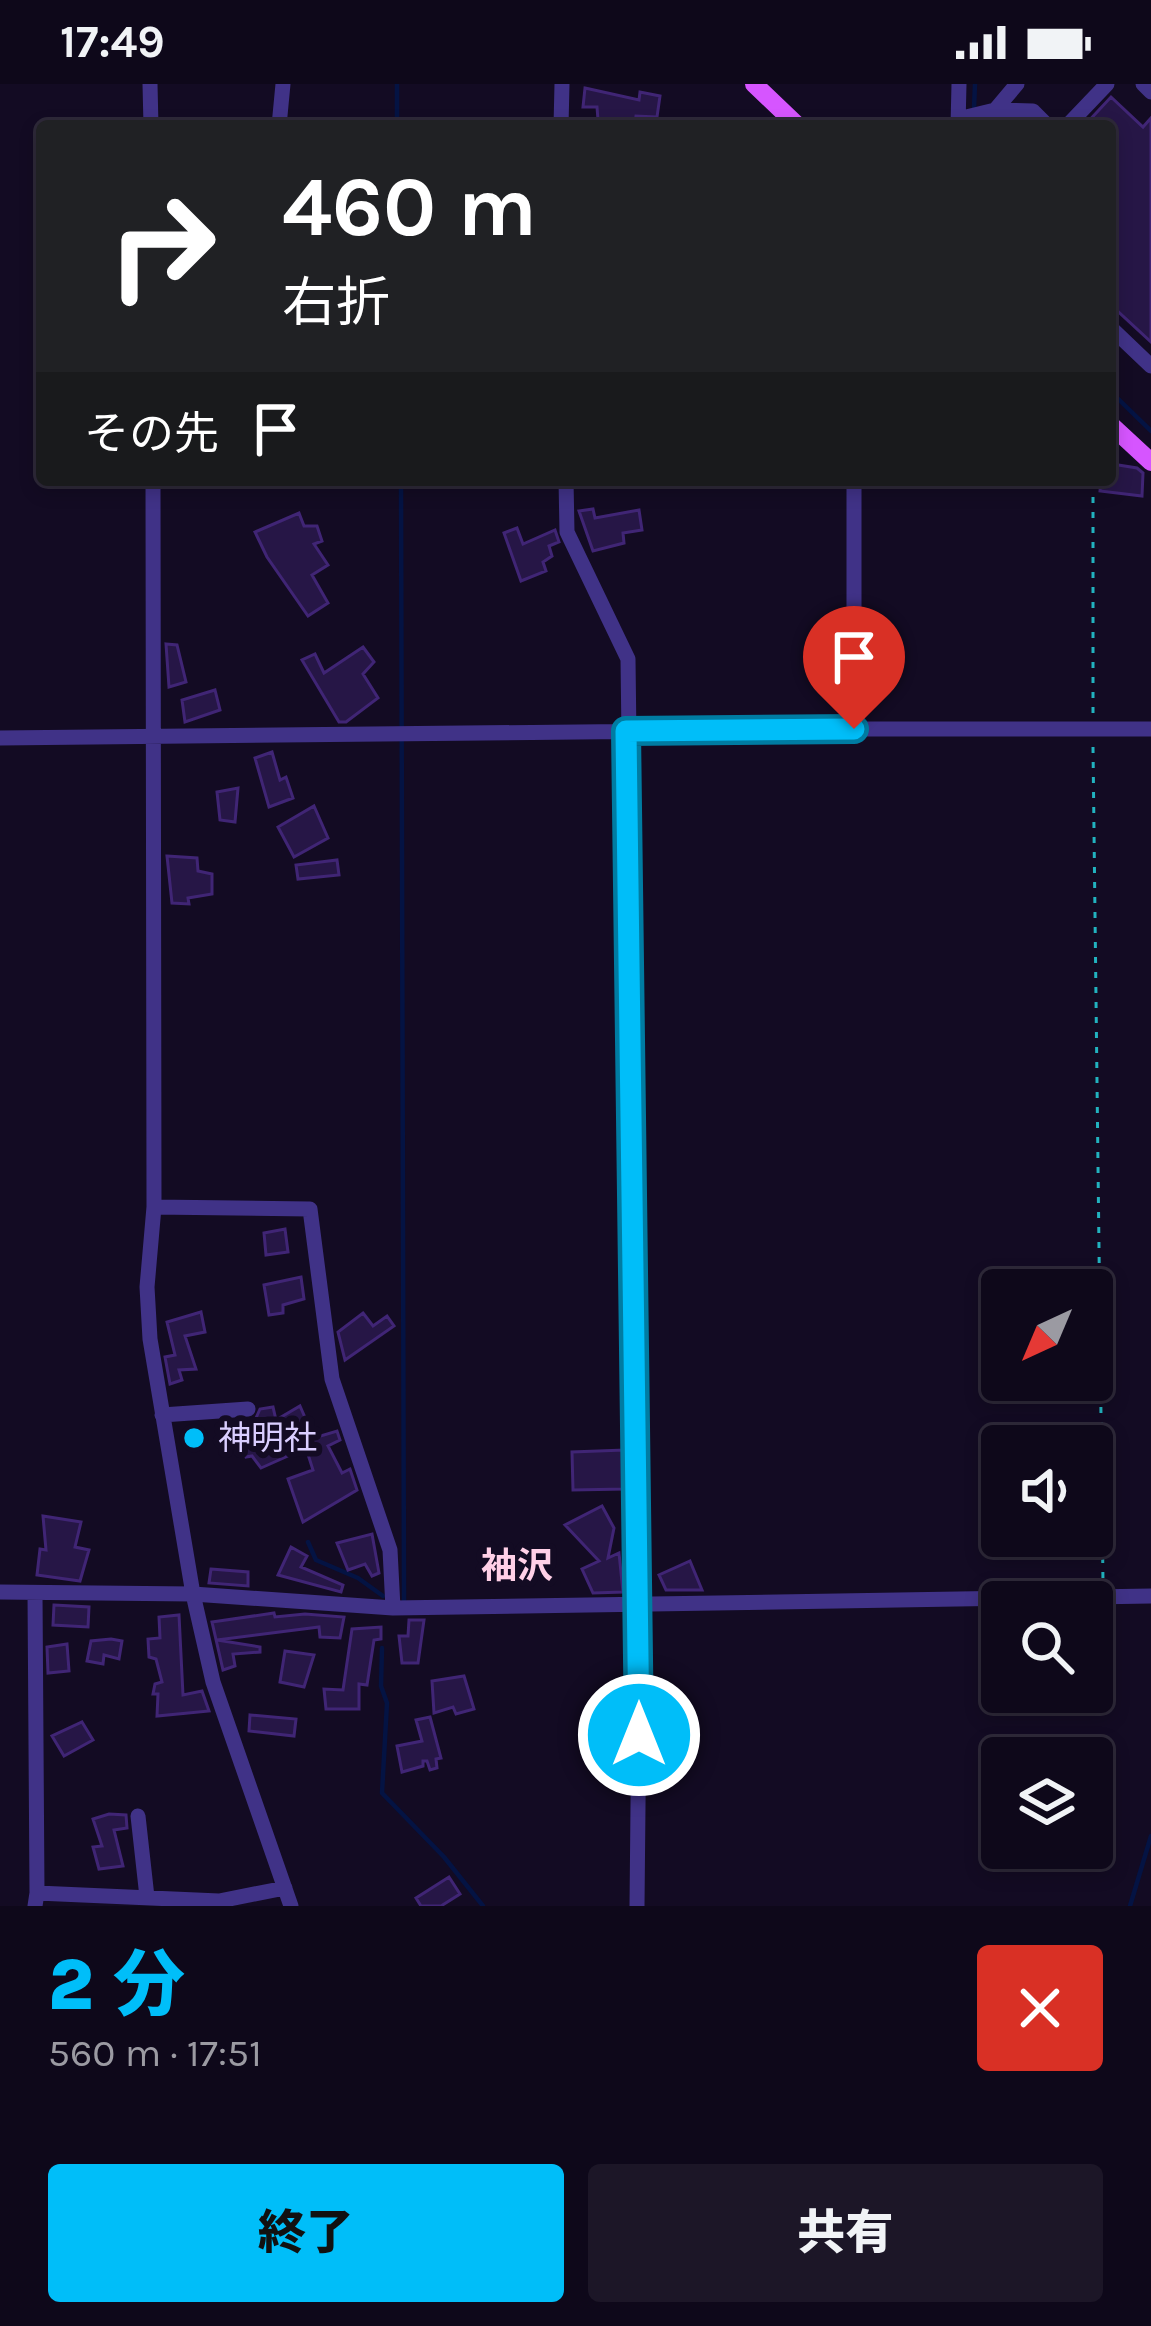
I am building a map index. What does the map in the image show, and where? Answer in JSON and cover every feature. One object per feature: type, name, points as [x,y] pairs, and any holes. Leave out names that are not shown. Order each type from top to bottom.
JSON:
[{"type":"main road","points":[[754,84],[792,120]]},
{"type":"main road","points":[[1116,430],[1151,462]]},
{"type":"street","points":[[151,84],[151,120]]},
{"type":"street","points":[[279,120],[283,84]]},
{"type":"street","points":[[561,120],[562,84]]},
{"type":"street","points":[[958,120],[959,84]]},
{"type":"street","points":[[967,120],[995,110],[1018,84]]},
{"type":"street","points":[[1073,120],[1107,84]]},
{"type":"street","points":[[1143,84],[1151,92]]},
{"type":"street","points":[[995,110],[1029,118]]},
{"type":"street","points":[[1116,333],[1151,366]]},
{"type":"street","points":[[153,486],[150,1340],[193,1594],[213,1682],[291,1906]]},
{"type":"street","points":[[566,486],[567,532],[628,659],[640,1606],[637,1906]]},
{"type":"street","points":[[854,486],[854,729]]},
{"type":"street","points":[[0,738],[1151,730]]},
{"type":"street","points":[[154,1207],[310,1209],[332,1378],[390,1550],[393,1608]]},
{"type":"street","points":[[162,1415],[248,1408]]},
{"type":"street","points":[[0,1592],[193,1594],[393,1608],[981,1599]]},
{"type":"street","points":[[34,1593],[36,1899],[219,1901],[285,1888]]},
{"type":"street","points":[[1113,1597],[1151,1596]]},
{"type":"street","points":[[138,1816],[147,1897]]},
{"type":"path","points":[[1093,486],[1103,1581]]},
{"type":"building","points":[[585,88],[639,100],[640,92],[660,96],[657,117],[598,120],[597,107],[583,107]]},
{"type":"building","points":[[1111,97],[1143,127],[1151,118],[1151,342],[1116,310],[1116,120],[1090,120]]},
{"type":"building","points":[[1116,465],[1143,473],[1142,496],[1100,491],[1100,486],[1116,486]]},
{"type":"building","points":[[593,509],[595,518],[639,510],[642,530],[623,533],[624,543],[593,551],[579,511]]},
{"type":"building","points":[[299,513],[304,526],[317,526],[322,541],[314,544],[328,565],[312,575],[328,603],[308,616],[255,532]]},
{"type":"building","points":[[517,528],[523,544],[555,530],[559,542],[549,546],[552,556],[543,562],[546,571],[521,581],[504,533]]},
{"type":"building","points":[[166,644],[177,645],[186,682],[169,687]]},
{"type":"building","points":[[363,647],[374,662],[363,674],[378,698],[346,722],[339,722],[302,660],[315,654],[324,673]]},
{"type":"building","points":[[215,690],[220,710],[185,722],[182,700]]},
{"type":"building","points":[[272,752],[280,780],[286,777],[293,798],[269,807],[255,758]]},
{"type":"building","points":[[238,788],[235,822],[220,820],[217,792]]},
{"type":"building","points":[[314,806],[328,838],[294,857],[278,827]]},
{"type":"building","points":[[167,856],[197,858],[198,871],[212,874],[212,894],[188,898],[189,904],[172,903]]},
{"type":"building","points":[[337,860],[339,875],[298,879],[296,865]]},
{"type":"building","points":[[285,1229],[288,1252],[266,1255],[264,1233]]},
{"type":"building","points":[[301,1277],[304,1299],[283,1305],[283,1313],[269,1315],[264,1285]]},
{"type":"building","points":[[201,1312],[205,1332],[185,1336],[196,1369],[179,1370],[182,1380],[170,1384],[165,1357],[175,1355],[167,1322]]},
{"type":"building","points":[[363,1313],[373,1326],[387,1316],[394,1326],[345,1360],[338,1332]]},
{"type":"building","points":[[300,1406],[314,1438],[337,1431],[340,1440],[328,1446],[342,1473],[350,1469],[357,1490],[303,1522],[288,1479],[313,1470],[306,1448],[261,1468],[252,1456],[246,1457],[240,1443],[257,1435],[260,1409],[273,1407],[276,1420]]},
{"type":"building","points":[[624,1450],[624,1489],[573,1490],[572,1452]]},
{"type":"building","points":[[602,1506],[614,1528],[608,1558],[619,1553],[623,1592],[593,1593],[582,1569],[599,1561],[565,1525]]},
{"type":"building","points":[[43,1516],[81,1522],[75,1547],[89,1550],[80,1581],[37,1575],[40,1549],[46,1550]]},
{"type":"building","points":[[372,1534],[379,1573],[372,1576],[365,1564],[348,1570],[337,1543]]},
{"type":"building","points":[[291,1547],[307,1556],[301,1567],[343,1585],[341,1592],[278,1575]]},
{"type":"building","points":[[690,1561],[702,1590],[666,1590],[659,1575]]},
{"type":"building","points":[[211,1569],[248,1572],[248,1586],[209,1583]]},
{"type":"building","points":[[54,1605],[89,1607],[88,1627],[53,1625]]},
{"type":"building","points":[[274,1613],[275,1617],[344,1617],[340,1638],[320,1637],[319,1627],[217,1640],[260,1647],[260,1652],[233,1654],[235,1666],[223,1670],[212,1622]]},
{"type":"building","points":[[179,1615],[183,1695],[202,1691],[209,1711],[157,1716],[158,1694],[153,1694],[155,1684],[162,1682],[156,1659],[149,1657],[148,1639],[160,1638],[159,1617]]},
{"type":"building","points":[[409,1620],[424,1620],[418,1663],[402,1663],[399,1636],[408,1636]]},
{"type":"building","points":[[381,1627],[381,1639],[374,1640],[367,1685],[359,1684],[359,1709],[326,1709],[324,1689],[343,1690],[352,1629]]},
{"type":"building","points":[[91,1641],[122,1641],[119,1659],[104,1655],[103,1664],[87,1661]]},
{"type":"building","points":[[67,1644],[69,1671],[48,1673],[47,1647]]},
{"type":"building","points":[[285,1651],[314,1655],[304,1687],[280,1682]]},
{"type":"building","points":[[464,1676],[474,1709],[456,1714],[453,1707],[434,1713],[432,1681]]},
{"type":"building","points":[[250,1715],[296,1719],[294,1736],[249,1731]]},
{"type":"building","points":[[430,1717],[441,1758],[436,1759],[437,1768],[430,1770],[423,1761],[423,1766],[402,1772],[397,1746],[422,1741],[416,1720]]},
{"type":"building","points":[[82,1722],[93,1740],[64,1756],[52,1736]]},
{"type":"building","points":[[126,1815],[127,1828],[114,1830],[123,1866],[99,1869],[93,1847],[102,1846],[93,1819]]},
{"type":"building","points":[[449,1877],[460,1894],[441,1906],[421,1906],[416,1898]]},
{"type":"waterway","points":[[397,84],[397,120]]},
{"type":"waterway","points":[[974,108],[975,84]]},
{"type":"waterway","points":[[1116,397],[1151,431]]},
{"type":"waterway","points":[[401,486],[404,1600]]},
{"type":"waterway","points":[[308,1542],[316,1560],[358,1578],[383,1596]]},
{"type":"waterway","points":[[382,1648],[381,1686],[387,1703],[382,1793],[483,1906]]},
{"type":"waterway","points":[[1130,1906],[1151,1836]]},
{"type":"place","name":"神明社","points":[[194,1438]]},
{"type":"district","name":"袖沢","points":[[517,1566]]},
{"type":"route","points":[[639,1735],[626,731],[854,729]]}]
